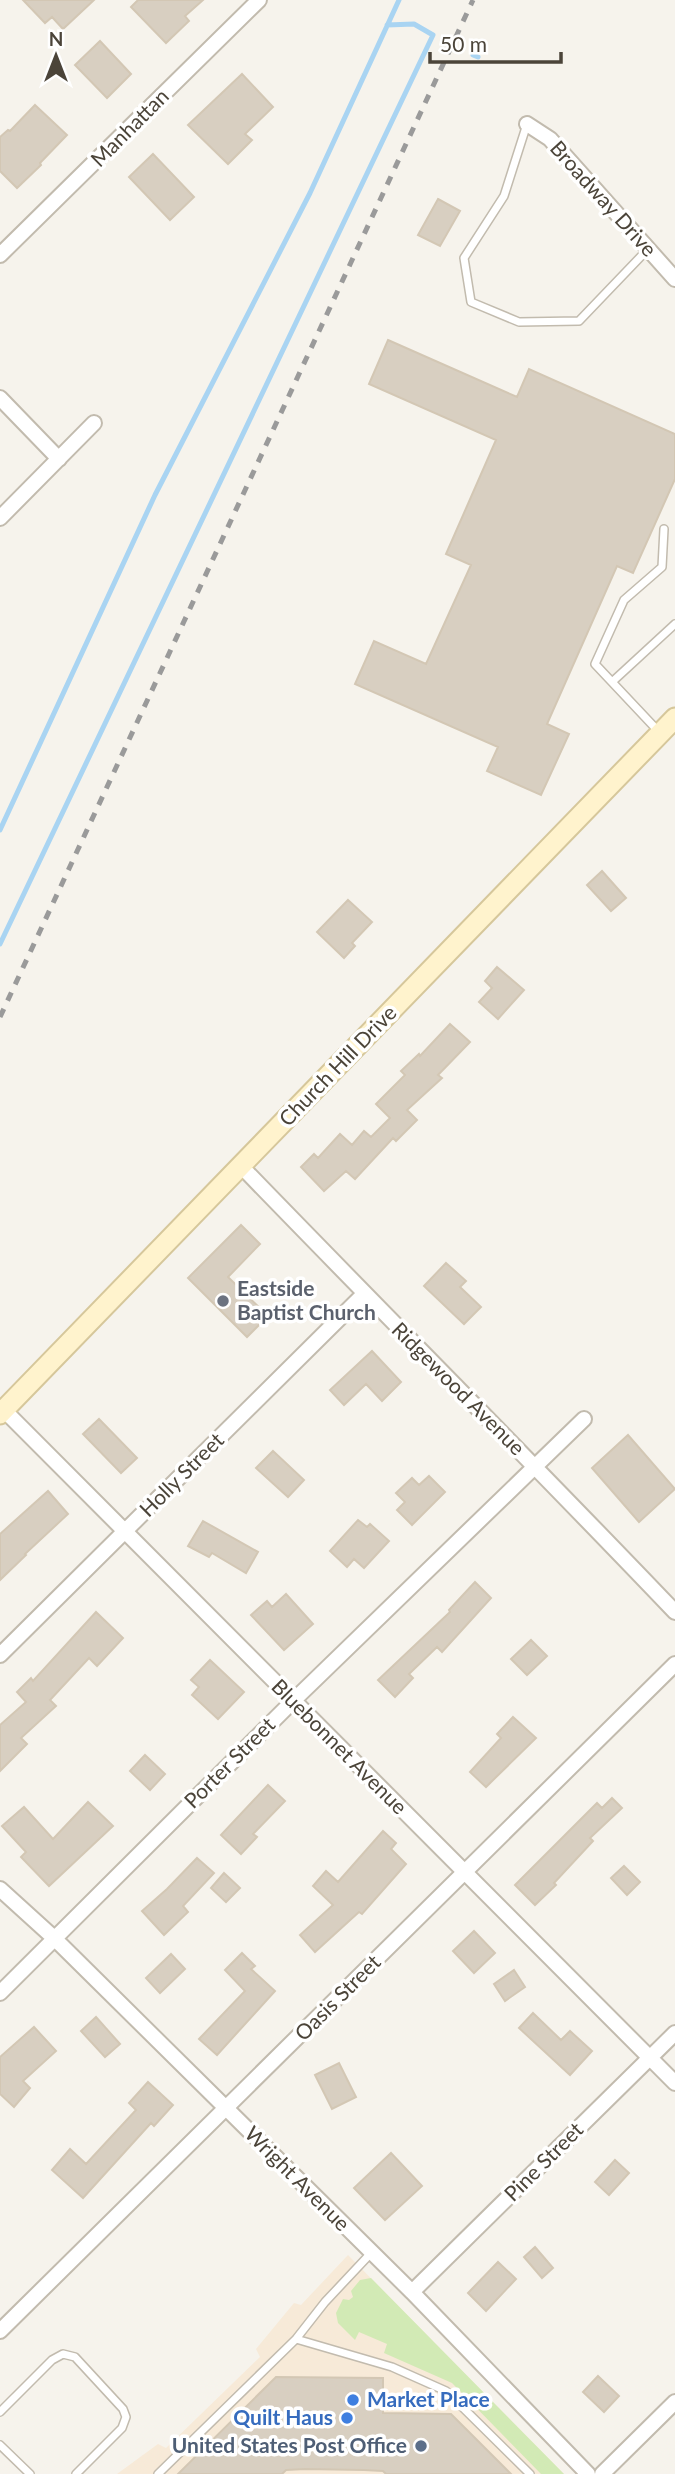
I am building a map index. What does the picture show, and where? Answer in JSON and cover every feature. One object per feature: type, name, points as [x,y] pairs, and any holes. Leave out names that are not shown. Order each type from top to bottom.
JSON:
[{"type":"street","name":"Manhattan","points":[[0,255],[259,0]]},
{"type":"street","name":"Broadway Drive","points":[[527,124],[550,139],[675,279]]},
{"type":"street","points":[[0,398],[59,459]]},
{"type":"street","points":[[0,518],[94,423]]},
{"type":"street","name":"Church Hill Drive","points":[[2,1412],[675,718]]},
{"type":"street","name":"Ridgewood Avenue","points":[[241,1166],[536,1466],[675,1612]]},
{"type":"street","name":"Holly Street","points":[[0,1655],[364,1294]]},
{"type":"street","name":"Bluebonnet Avenue","points":[[2,1412],[127,1530],[293,1701],[675,2083]]},
{"type":"street","name":"Porter Street","points":[[0,1993],[293,1701],[584,1419]]},
{"type":"street","name":"Oasis Street","points":[[0,2331],[675,1664]]},
{"type":"street","name":"Wright Avenue","points":[[0,1889],[54,1938],[372,2252],[588,2474]]},
{"type":"street","name":"Pine Street","points":[[412,2292],[675,2033]]},
{"type":"street","points":[[602,2474],[675,2402]]},
{"type":"lane","points":[[527,124],[504,196],[464,258],[471,302],[519,322],[579,321],[648,248]]},
{"type":"lane","points":[[660,733],[595,664],[624,600],[662,567],[664,529]]},
{"type":"lane","points":[[612,681],[675,624]]},
{"type":"lane","points":[[158,2474],[296,2339],[325,2302],[372,2252]]},
{"type":"lane","points":[[296,2339],[392,2367],[446,2390],[530,2474]]},
{"type":"lane","points":[[0,2412],[52,2360],[63,2354],[75,2357],[123,2409],[126,2417],[122,2428],[76,2474]]},
{"type":"lane","points":[[0,2445],[30,2474]]},
{"type":"shaded area","name":"Market Place","points":[[348,2255],[564,2474],[117,2474],[158,2444],[166,2448],[260,2357],[256,2349],[294,2303],[301,2305]]},
{"type":"green space","points":[[371,2278],[564,2474],[541,2474],[452,2383],[384,2353],[387,2344],[359,2332],[355,2340],[338,2323],[336,2313],[343,2299],[349,2300],[353,2297],[351,2291],[360,2280]]},
{"type":"building","points":[[23,0],[94,0],[63,29],[52,17],[45,23]]},
{"type":"building","points":[[138,0],[203,0],[185,16],[189,21],[166,43],[131,7]]},
{"type":"building","points":[[100,41],[131,74],[107,98],[75,65]]},
{"type":"building","points":[[242,74],[273,107],[245,134],[252,140],[228,164],[188,125]]},
{"type":"building","points":[[35,105],[67,135],[17,188],[0,171],[0,137],[10,131]]},
{"type":"building","points":[[153,154],[194,197],[170,220],[129,177]]},
{"type":"building","points":[[438,199],[460,211],[440,246],[418,235]]},
{"type":"building","points":[[388,340],[517,397],[529,369],[675,434],[675,479],[633,573],[617,566],[547,724],[569,734],[541,795],[487,771],[498,747],[355,684],[374,641],[426,664],[471,565],[446,554],[496,440],[369,384]]},
{"type":"building","points":[[602,871],[626,898],[611,911],[587,885]]},
{"type":"building","points":[[348,900],[372,922],[352,943],[355,946],[344,958],[317,932]]},
{"type":"building","points":[[497,967],[524,990],[498,1019],[479,1002],[492,988],[485,981]]},
{"type":"building","points":[[450,1024],[470,1042],[438,1075],[442,1078],[407,1110],[417,1120],[396,1141],[393,1138],[355,1179],[346,1171],[324,1191],[301,1167],[314,1154],[318,1158],[340,1134],[352,1145],[364,1131],[371,1137],[390,1118],[376,1104],[405,1075],[401,1071],[419,1054],[420,1056]]},
{"type":"building","points":[[241,1225],[260,1244],[228,1277],[268,1316],[247,1337],[188,1278]]},
{"type":"building","points":[[446,1263],[466,1281],[460,1287],[481,1307],[464,1324],[424,1286]]},
{"type":"building","points":[[372,1351],[401,1382],[382,1401],[366,1384],[344,1405],[330,1390]]},
{"type":"building","points":[[99,1419],[137,1458],[121,1473],[83,1434]]},
{"type":"building","points":[[628,1435],[675,1489],[639,1522],[592,1468]]},
{"type":"building","points":[[273,1451],[304,1480],[288,1497],[256,1468]]},
{"type":"building","points":[[429,1476],[445,1492],[412,1525],[397,1510],[405,1502],[396,1493],[412,1478],[419,1485]]},
{"type":"building","points":[[48,1491],[68,1514],[0,1580],[0,1534]]},
{"type":"building","points":[[358,1520],[367,1527],[370,1524],[389,1541],[364,1568],[354,1559],[347,1567],[330,1551]]},
{"type":"building","points":[[203,1521],[258,1552],[246,1573],[212,1553],[209,1557],[188,1546]]},
{"type":"building","points":[[475,1582],[491,1598],[442,1652],[437,1647],[409,1674],[413,1678],[395,1697],[378,1680],[450,1612]]},
{"type":"building","points":[[286,1594],[313,1624],[284,1650],[251,1615],[267,1601],[272,1607]]},
{"type":"building","points":[[96,1612],[123,1638],[97,1666],[89,1658],[50,1700],[56,1706],[21,1738],[27,1744],[0,1771],[0,1725],[26,1702],[17,1692],[31,1678],[33,1681]]},
{"type":"building","points":[[531,1640],[547,1656],[527,1675],[511,1659]]},
{"type":"building","points":[[210,1660],[244,1692],[218,1719],[192,1695],[199,1687],[191,1680]]},
{"type":"building","points":[[513,1717],[536,1738],[486,1787],[470,1772],[501,1738],[497,1734]]},
{"type":"building","points":[[145,1755],[165,1774],[150,1790],[130,1771]]},
{"type":"building","points":[[268,1785],[285,1801],[253,1834],[257,1837],[241,1854],[221,1835]]},
{"type":"building","points":[[612,1798],[622,1808],[590,1838],[593,1841],[554,1883],[556,1885],[535,1905],[515,1885],[597,1803],[602,1808]]},
{"type":"building","points":[[88,1802],[113,1826],[49,1886],[21,1857],[26,1852],[2,1826],[24,1807],[53,1839]]},
{"type":"building","points":[[383,1831],[396,1843],[391,1849],[406,1864],[362,1914],[359,1912],[315,1952],[300,1935],[333,1905],[313,1886],[326,1871],[338,1882]]},
{"type":"building","points":[[197,1858],[214,1873],[183,1906],[188,1912],[164,1935],[142,1911]]},
{"type":"building","points":[[624,1866],[640,1882],[627,1895],[611,1878]]},
{"type":"building","points":[[224,1873],[240,1888],[226,1902],[211,1888]]},
{"type":"building","points":[[474,1931],[495,1953],[474,1973],[453,1951]]},
{"type":"building","points":[[242,1953],[255,1966],[251,1969],[275,1991],[217,2055],[199,2039],[245,1991],[225,1970]]},
{"type":"building","points":[[171,1954],[185,1969],[160,1993],[146,1978]]},
{"type":"building","points":[[514,1970],[525,1987],[505,2001],[494,1984]]},
{"type":"building","points":[[533,2013],[561,2040],[570,2031],[592,2051],[570,2075],[519,2028]]},
{"type":"building","points":[[96,2017],[120,2044],[105,2057],[81,2031]]},
{"type":"building","points":[[34,2027],[56,2051],[23,2081],[30,2088],[14,2107],[0,2094],[0,2057]]},
{"type":"building","points":[[339,2063],[356,2097],[332,2109],[315,2075]]},
{"type":"building","points":[[148,2082],[173,2105],[154,2126],[151,2123],[83,2198],[52,2170],[70,2149],[86,2164],[136,2110],[129,2103]]},
{"type":"building","points":[[391,2153],[422,2186],[385,2220],[354,2188]]},
{"type":"building","points":[[615,2160],[629,2173],[609,2195],[595,2182]]},
{"type":"building","points":[[535,2247],[553,2268],[542,2278],[524,2257]]},
{"type":"building","points":[[498,2262],[516,2279],[486,2311],[468,2293]]},
{"type":"building","points":[[598,2376],[619,2396],[604,2412],[583,2392]]},
{"type":"building","points":[[276,2377],[383,2378],[383,2413],[451,2414],[511,2474],[386,2474],[383,2471],[305,2469],[286,2470],[282,2474],[178,2474]]},
{"type":"waterway","points":[[0,830],[155,495],[310,193],[399,0]]},
{"type":"waterway","points":[[0,944],[433,35],[414,24],[387,25]]},
{"type":"waterway","points":[[473,55],[478,57]]},
{"type":"railway","points":[[0,1017],[473,0]]},
{"type":"place","name":"Eastside Baptist Church","points":[[223,1301]]},
{"type":"place","name":"Market Place","points":[[353,2400]]},
{"type":"place","name":"Quilt Haus","points":[[347,2418]]},
{"type":"place","name":"United States Post Office","points":[[421,2446]]}]
